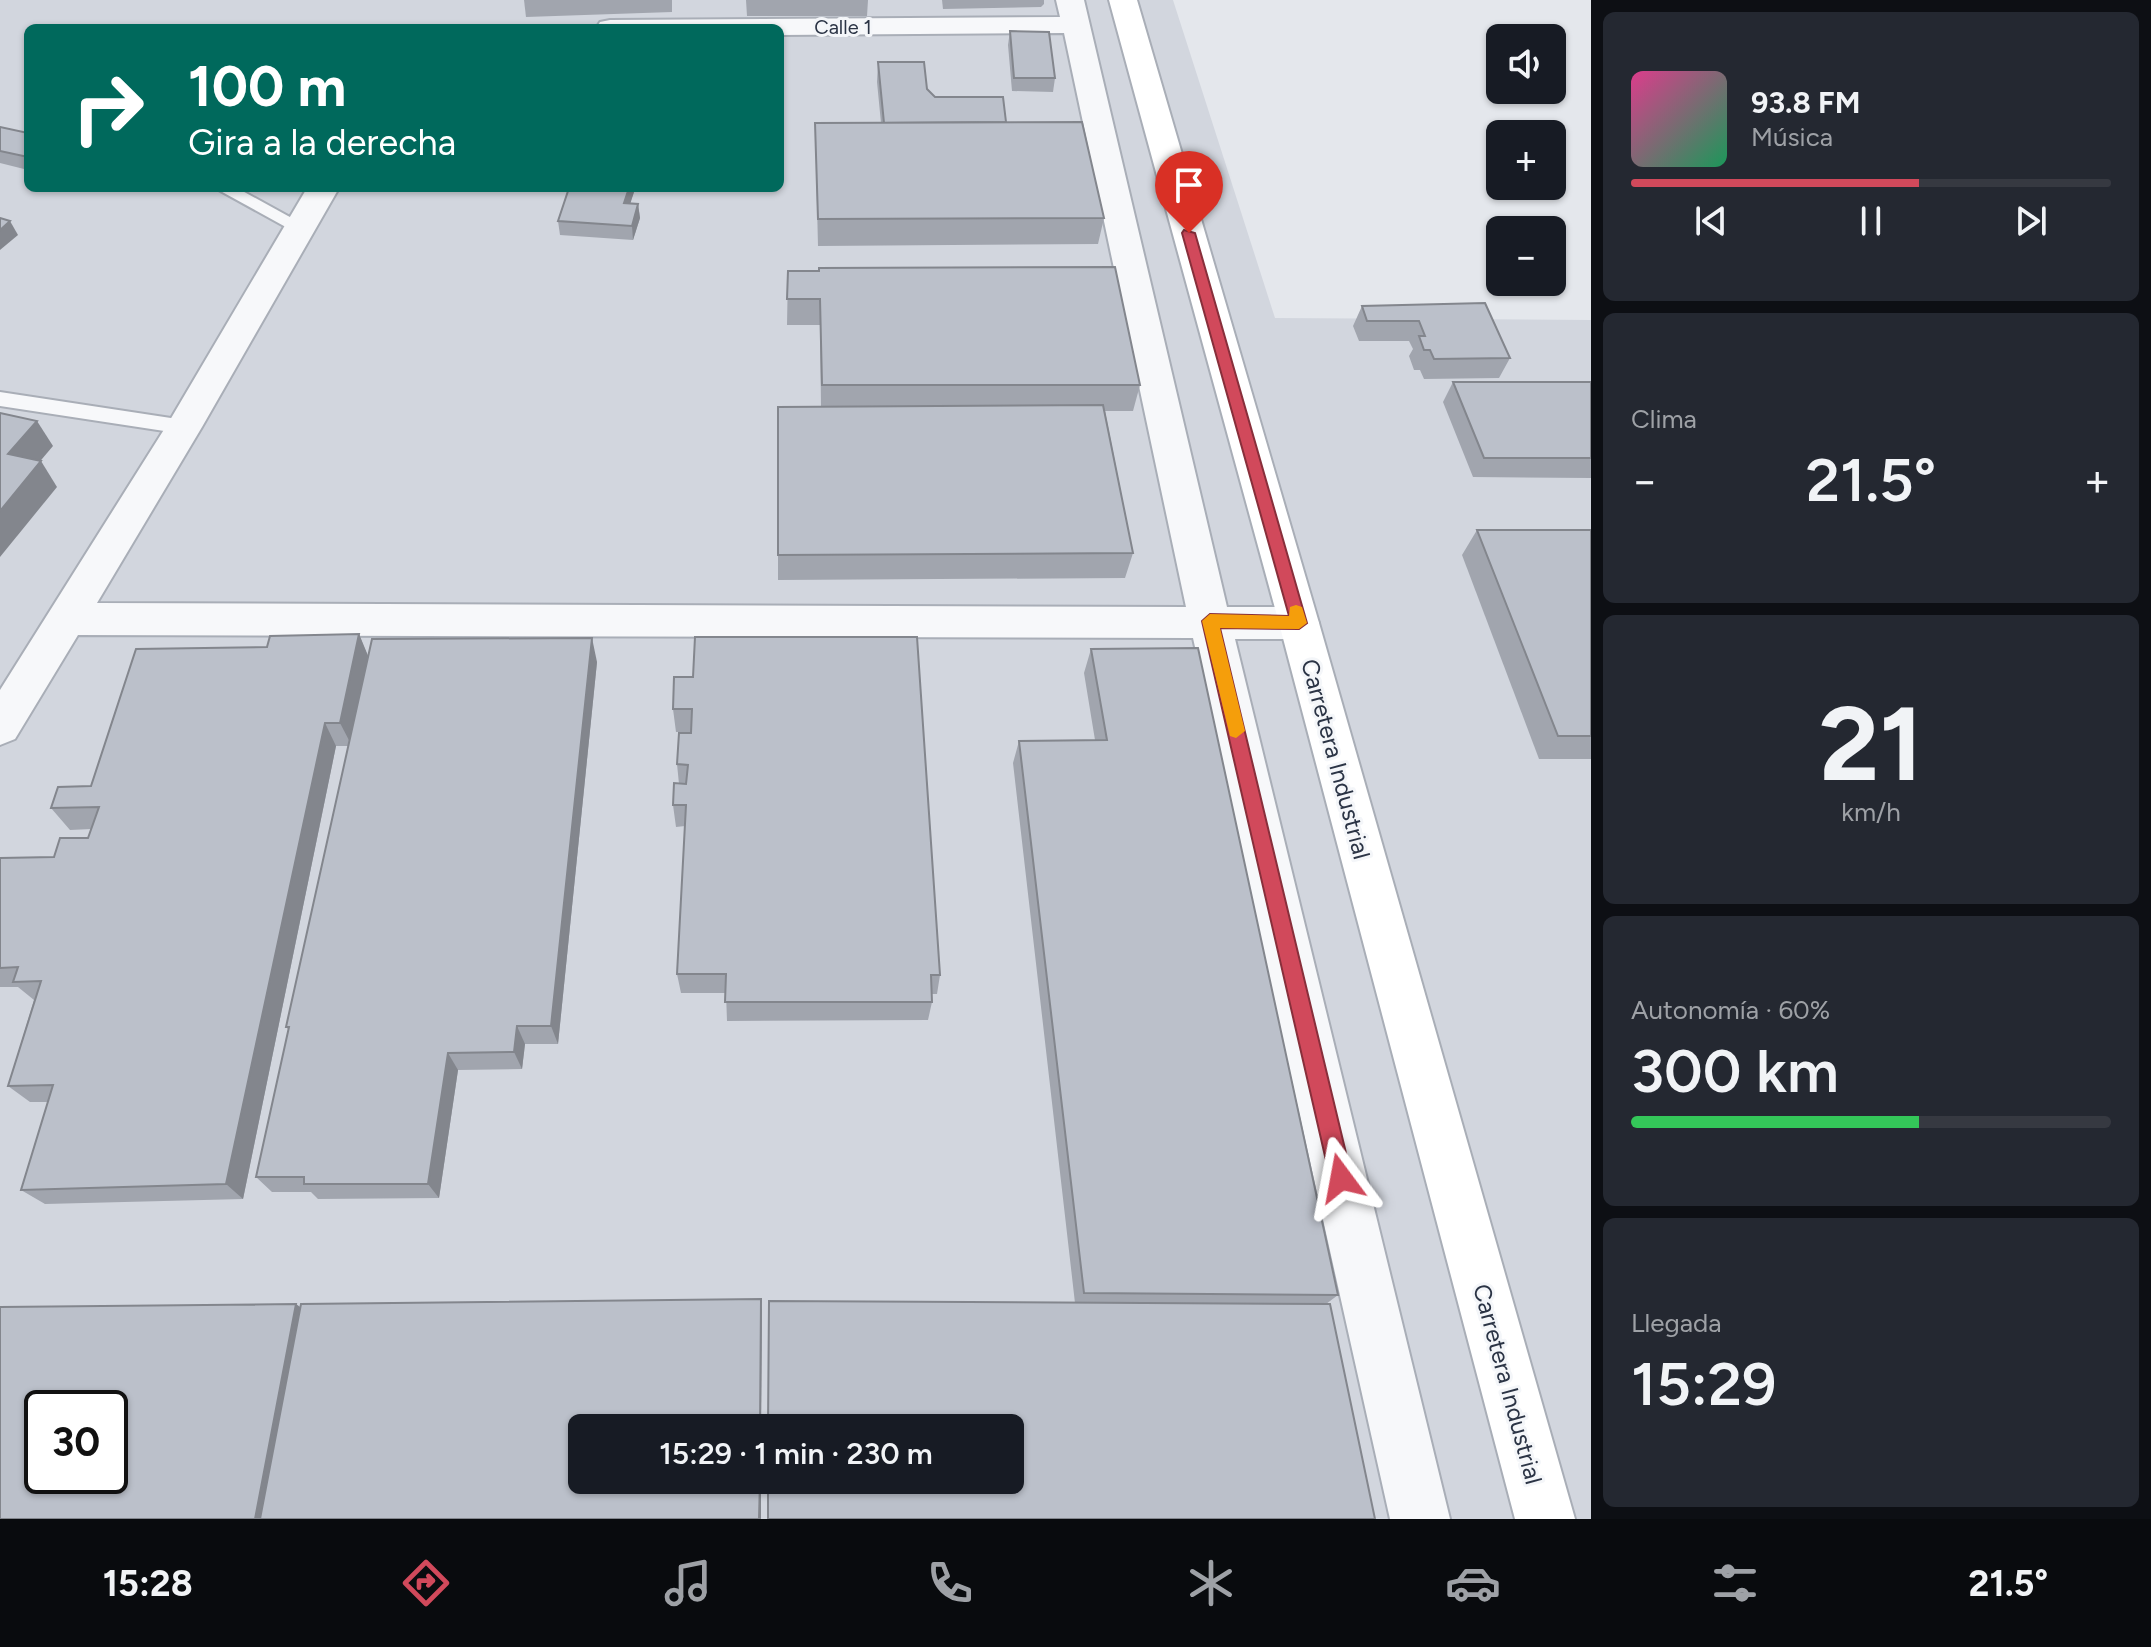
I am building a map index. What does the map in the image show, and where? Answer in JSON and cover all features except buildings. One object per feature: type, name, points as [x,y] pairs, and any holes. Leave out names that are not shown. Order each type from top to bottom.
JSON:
[{"type":"street","name":"Carretera Industrial","points":[[1123,0],[1299,623],[1545,1519]]},
{"type":"street","points":[[1073,13],[1210,621],[1420,1519]]},
{"type":"street","name":"Calle 1","points":[[733,24],[1073,13]]},
{"type":"street","points":[[0,727],[184,427],[321,192]]},
{"type":"street","points":[[64,619],[1299,623]]},
{"type":"lane","points":[[232,192],[299,227]]},
{"type":"lane","points":[[0,399],[184,427]]},
{"type":"shaded area","points":[[0,0],[1173,0],[1275,318],[1591,320],[1591,1519],[0,1519]]},
{"type":"slow traffic","points":[[1236,731],[1210,621],[1299,623],[1296,612]]},
{"type":"route","points":[[1189,233],[1299,623],[1210,621],[1341,1178]]}]
